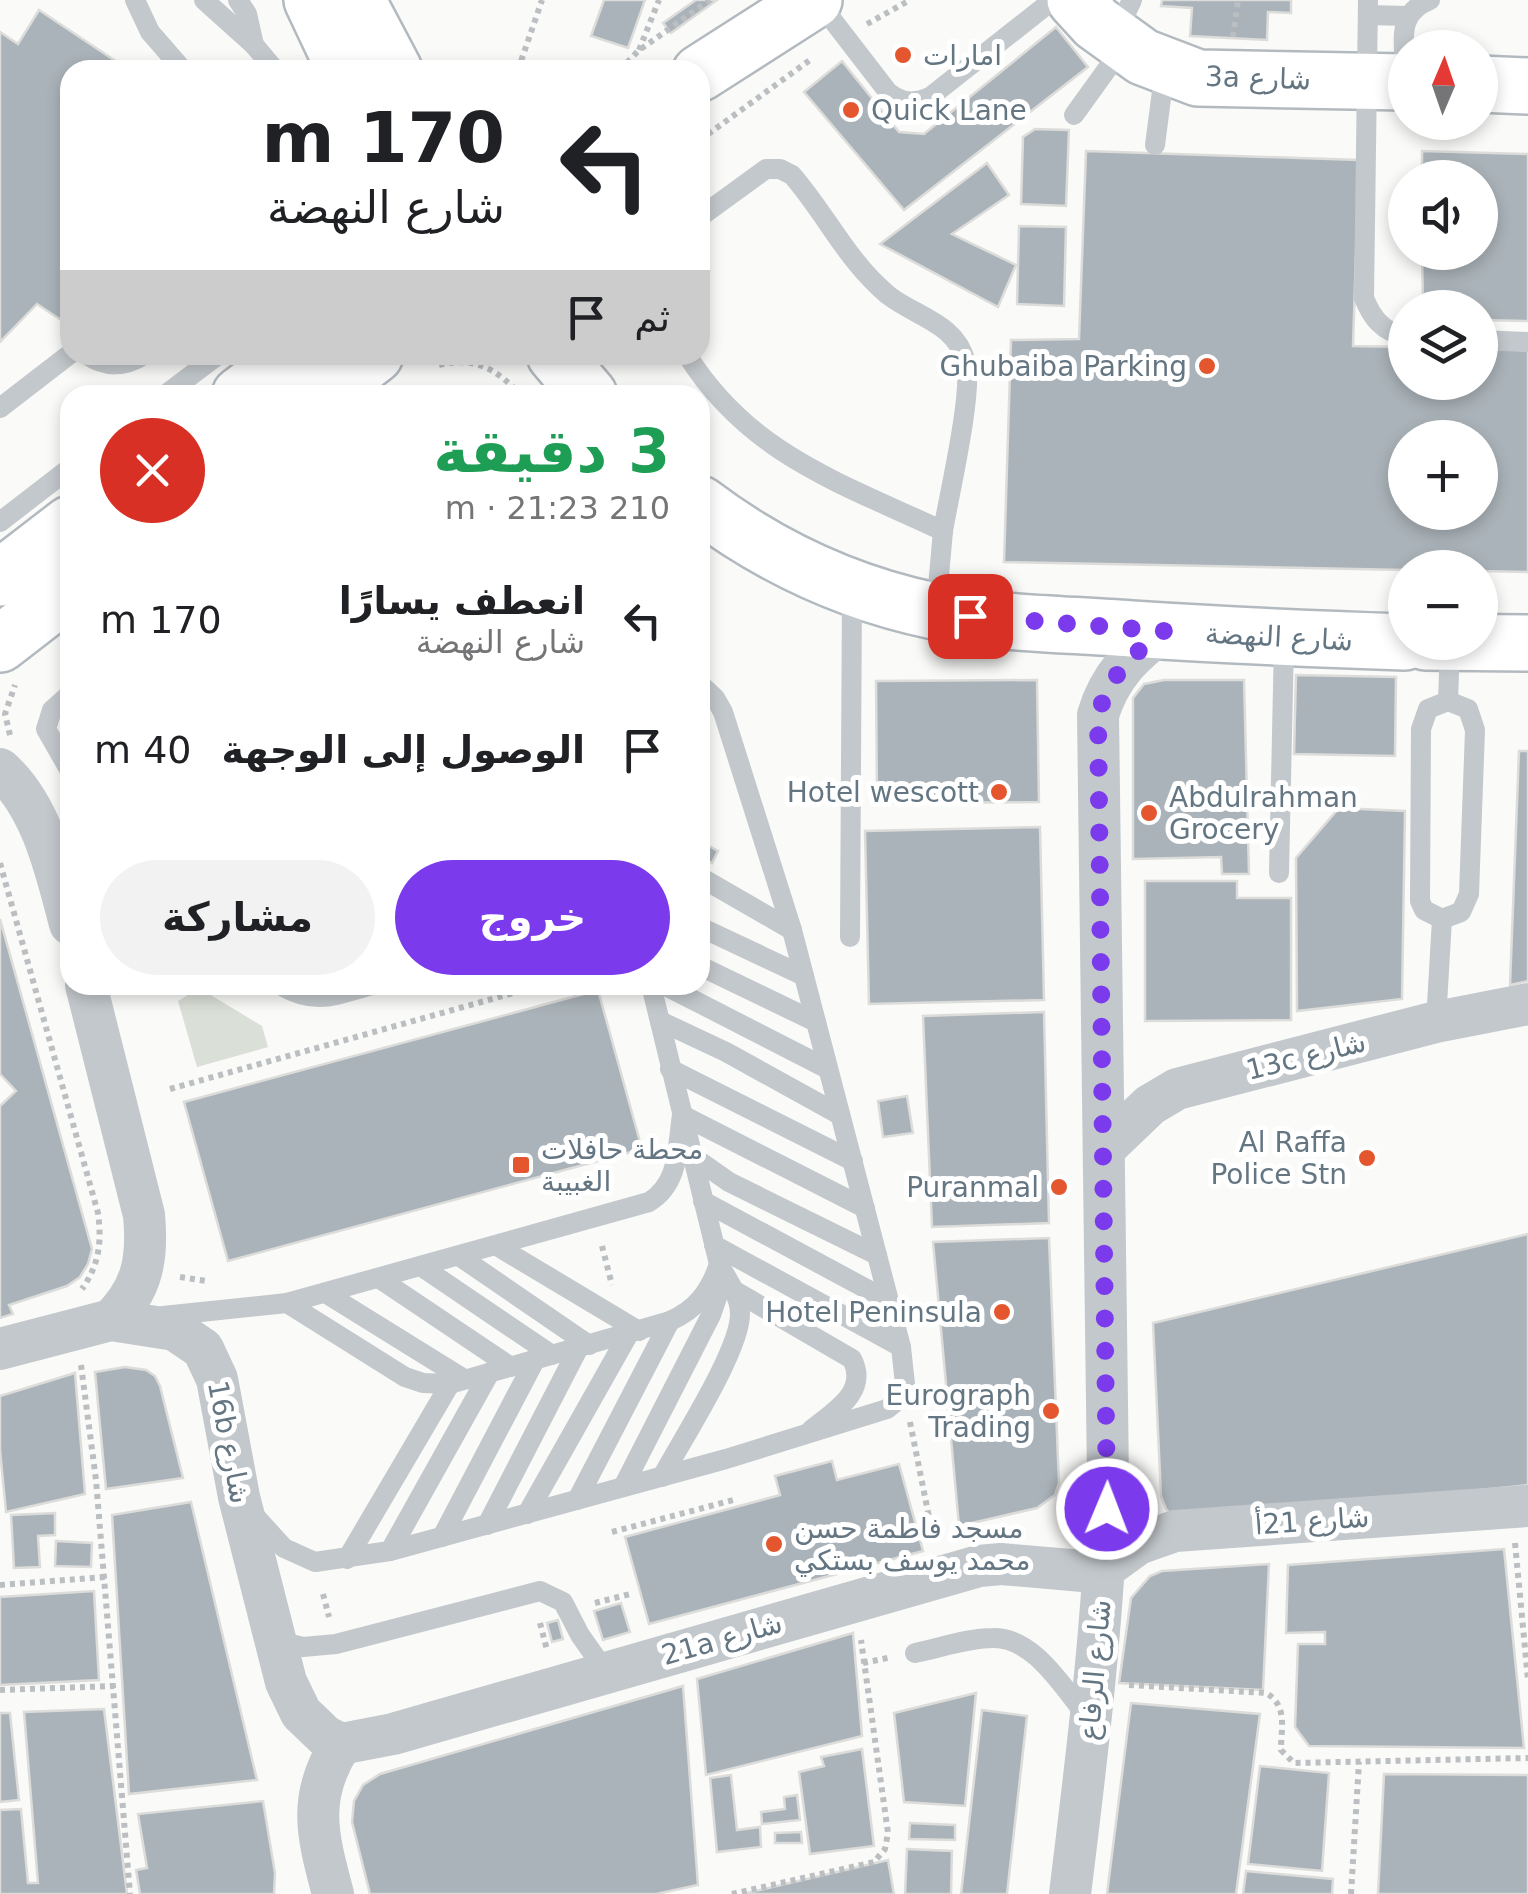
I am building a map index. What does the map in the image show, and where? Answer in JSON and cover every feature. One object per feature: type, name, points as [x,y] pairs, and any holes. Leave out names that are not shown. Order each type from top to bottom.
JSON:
[{"type":"street","points":[[1075,0],[1134,38]]},
{"type":"street","points":[[718,62],[825,12]]},
{"type":"street","points":[[334,34],[377,60]]},
{"type":"street","name":"3a شارع","points":[[1134,38],[1198,78],[1388,78]]},
{"type":"street","points":[[1498,85],[1528,86]]},
{"type":"street","points":[[253,385],[279,365]]},
{"type":"street","points":[[336,385],[362,365]]},
{"type":"street","points":[[564,365],[580,385]]},
{"type":"street","points":[[0,578],[60,532]]},
{"type":"street","name":"شارع النهضة","points":[[723,533],[852,588],[936,612],[1164,631],[1388,641]]},
{"type":"street","points":[[0,644],[60,598]]},
{"type":"street","name":"شارع الرفاع","points":[[1070,1894],[1093,1702],[1108,1479],[1098,715],[1104,695],[1120,669],[1164,631]]},
{"type":"street","points":[[1498,643],[1528,643]]},
{"type":"street","points":[[0,769],[14,781],[31,806],[60,888]]},
{"type":"street","points":[[0,1349],[112,1320],[127,1304],[145,1264],[144,1215],[89,995]]},
{"type":"street","name":"13c شارع","points":[[1104,1149],[1137,1115],[1178,1089],[1436,1022],[1528,1004]]},
{"type":"street","name":"16b شارع","points":[[112,1320],[176,1330],[203,1349],[218,1378],[239,1497],[286,1682],[300,1713],[341,1744]]},
{"type":"street","name":"شارع 21أ","points":[[1105,1568],[1138,1544],[1175,1531],[1520,1506]]},
{"type":"street","name":"21a شارع","points":[[341,1744],[392,1734],[979,1566],[1000,1564],[1076,1572],[1105,1568]]},
{"type":"street","points":[[333,1894],[320,1843],[317,1808],[324,1774],[341,1744]]},
{"type":"lane","points":[[135,0],[150,32],[174,60]]},
{"type":"lane","points":[[204,0],[266,60]]},
{"type":"lane","points":[[238,0],[247,14],[254,45]]},
{"type":"lane","points":[[825,12],[888,92],[903,101],[921,100],[1053,0]]},
{"type":"lane","points":[[1404,30],[1407,16],[1416,6],[1430,0]]},
{"type":"lane","points":[[1368,7],[1407,16]]},
{"type":"lane","points":[[1368,7],[1388,66]]},
{"type":"lane","points":[[1074,115],[1134,38]]},
{"type":"lane","points":[[1134,38],[1155,145]]},
{"type":"lane","points":[[1388,109],[1364,298],[1371,314],[1388,329]]},
{"type":"lane","points":[[710,211],[766,169],[780,169],[792,175],[868,277],[905,308],[944,327],[959,344],[967,366],[966,390],[943,531],[936,612]]},
{"type":"lane","points":[[1498,341],[1528,342]]},
{"type":"lane","points":[[0,408],[60,362]]},
{"type":"lane","points":[[179,385],[205,365]]},
{"type":"lane","points":[[710,388],[767,444],[943,531]]},
{"type":"lane","points":[[0,522],[60,476]]},
{"type":"lane","points":[[850,937],[852,588]]},
{"type":"lane","points":[[1279,873],[1284,638]]},
{"type":"lane","points":[[1448,701],[1449,660]]},
{"type":"lane","points":[[239,1497],[276,1541],[294,1554],[314,1562],[347,1559],[487,1525],[803,1436],[886,1408],[904,1392],[906,1376],[901,1347],[792,930],[723,712],[710,693]]},
{"type":"lane","points":[[1448,701],[1468,709],[1475,730],[1469,894],[1461,912],[1442,919],[1424,910],[1420,900],[1421,729],[1428,709],[1448,701]]},
{"type":"lane","points":[[60,703],[52,710],[46,729],[60,753]]},
{"type":"lane","points":[[710,883],[792,930]]},
{"type":"lane","points":[[1436,1022],[1442,919]]},
{"type":"lane","points":[[710,932],[804,976]]},
{"type":"lane","points":[[710,971],[816,1022]]},
{"type":"lane","points":[[297,995],[314,999],[325,995]]},
{"type":"lane","points":[[654,995],[692,1156],[723,1269],[740,1314],[733,1344],[662,1477]]},
{"type":"lane","points":[[684,995],[828,1069]]},
{"type":"lane","points":[[660,1021],[726,1052],[840,1116]]},
{"type":"lane","points":[[670,1069],[853,1162]]},
{"type":"lane","points":[[112,1320],[247,1310],[327,1294],[595,1218],[658,1196],[672,1178],[682,1115]]},
{"type":"lane","points":[[682,1115],[865,1208]]},
{"type":"lane","points":[[692,1156],[729,1182],[877,1255]]},
{"type":"lane","points":[[704,1200],[889,1301]]},
{"type":"lane","points":[[497,1246],[634,1333]]},
{"type":"lane","points":[[460,1256],[583,1347]]},
{"type":"lane","points":[[422,1267],[544,1358]]},
{"type":"lane","points":[[287,1303],[405,1377],[423,1383],[457,1382],[670,1321],[696,1306],[723,1269]]},
{"type":"lane","points":[[723,1269],[901,1347]]},
{"type":"lane","points":[[723,1269],[852,1359],[858,1369],[855,1390],[803,1436]]},
{"type":"lane","points":[[623,1488],[718,1302],[723,1269]]},
{"type":"lane","points":[[380,1279],[500,1370]]},
{"type":"lane","points":[[327,1294],[457,1382]]},
{"type":"lane","points":[[577,1500],[670,1321]]},
{"type":"lane","points":[[527,1514],[634,1333]]},
{"type":"lane","points":[[487,1525],[583,1347]]},
{"type":"lane","points":[[442,1537],[544,1358]]},
{"type":"lane","points":[[390,1551],[500,1370]]},
{"type":"lane","points":[[347,1559],[457,1382]]},
{"type":"lane","points":[[275,1640],[304,1646],[336,1644],[540,1591],[563,1602],[606,1672]]},
{"type":"lane","points":[[915,1653],[990,1638],[1016,1642],[1093,1702]]},
{"type":"path","points":[[521,60],[542,0]]},
{"type":"path","points":[[638,51],[659,0]]},
{"type":"path","points":[[629,60],[710,0]]},
{"type":"path","points":[[710,130],[825,12],[910,0]]},
{"type":"path","points":[[1233,38],[1238,0]]},
{"type":"path","points":[[0,864],[100,1230],[98,1258],[90,1276],[68,1301]]},
{"type":"path","points":[[170,1089],[506,995]]},
{"type":"path","points":[[80,1363],[105,1577],[130,1894]]},
{"type":"path","points":[[904,1392],[936,1551]]},
{"type":"path","points":[[612,1532],[737,1498]]},
{"type":"path","points":[[1520,1506],[1528,1680]]},
{"type":"path","points":[[0,1584],[105,1577]]},
{"type":"path","points":[[732,1894],[874,1862],[885,1849],[888,1833],[860,1636]]},
{"type":"path","points":[[0,1690],[114,1686]]},
{"type":"path","points":[[1093,1702],[1266,1693],[1279,1702],[1282,1710],[1282,1750],[1286,1758],[1303,1764],[1528,1758]]},
{"type":"path","points":[[1350,1894],[1359,1762]]},
{"type":"shaded area","points":[[188,995],[211,995],[262,1026],[268,1047],[197,1067],[178,1001]]},
{"type":"building","points":[[604,0],[645,0],[628,48],[591,36]]},
{"type":"building","points":[[696,0],[717,0],[671,33],[663,23]]},
{"type":"building","points":[[1162,0],[1291,0],[1291,13],[1268,12],[1267,40],[1190,36],[1192,8],[1161,6]]},
{"type":"building","points":[[39,10],[114,60],[60,60],[60,319],[37,304],[0,342],[0,32],[18,44]]},
{"type":"building","points":[[1056,27],[1088,67],[904,210],[804,92],[842,61],[899,132],[924,134]]},
{"type":"building","points":[[1035,129],[1069,130],[1066,206],[1021,204],[1023,137]]},
{"type":"building","name":"Ghubaiba Parking","points":[[1086,151],[1359,160],[1353,346],[1388,347],[1388,400],[1498,400],[1498,349],[1528,350],[1528,572],[1498,571],[1498,550],[1388,550],[1388,570],[1004,562],[1011,340],[1079,339]]},
{"type":"building","points":[[1422,151],[1528,154],[1528,321],[1498,320],[1498,290],[1423,290],[1422,270],[1498,270],[1498,160],[1422,160]]},
{"type":"building","points":[[987,163],[1009,195],[952,234],[1016,265],[998,307],[880,244]]},
{"type":"building","points":[[1019,226],[1066,227],[1064,306],[1017,304]]},
{"type":"building","points":[[1296,675],[1396,677],[1395,756],[1294,754]]},
{"type":"building","points":[[1037,680],[1039,802],[877,803],[876,681]]},
{"type":"building","points":[[1164,680],[1244,680],[1249,874],[1222,874],[1221,857],[1133,859],[1133,698],[1144,684]]},
{"type":"building","points":[[1519,751],[1528,751],[1528,981],[1510,985]]},
{"type":"building","points":[[1339,808],[1405,811],[1402,999],[1297,1011],[1296,858]]},
{"type":"building","points":[[1040,827],[1044,1000],[869,1004],[865,831]]},
{"type":"building","points":[[710,847],[718,851],[710,862]]},
{"type":"building","points":[[1145,881],[1237,881],[1237,898],[1291,898],[1291,1020],[1145,1021]]},
{"type":"building","points":[[0,919],[92,1249],[80,1277],[67,1286],[9,1305],[13,1314],[0,1318],[0,1106],[16,1091],[0,1074]]},
{"type":"building","points":[[580,995],[599,995],[642,1149],[228,1261],[184,1102]]},
{"type":"building","points":[[1044,1012],[1049,1223],[932,1227],[923,1016]]},
{"type":"building","points":[[907,1096],[913,1133],[883,1137],[878,1101]]},
{"type":"building","points":[[1528,1234],[1528,1485],[1188,1521],[1175,1519],[1166,1509],[1161,1496],[1153,1323]]},
{"type":"building","points":[[1049,1238],[1059,1483],[1055,1495],[1037,1508],[959,1526],[933,1242]]},
{"type":"building","points":[[125,1367],[146,1370],[155,1376],[183,1478],[106,1489],[95,1372]]},
{"type":"building","points":[[75,1373],[85,1494],[6,1512],[0,1396]]},
{"type":"building","name":"مسجد فاطمة حسن محمد يوسف بستكي","points":[[832,1461],[837,1480],[899,1464],[923,1551],[649,1624],[625,1537],[780,1495],[775,1476]]},
{"type":"building","points":[[191,1502],[257,1780],[129,1794],[112,1515]]},
{"type":"building","points":[[55,1513],[55,1535],[38,1536],[40,1567],[14,1568],[11,1515]]},
{"type":"building","points":[[56,1541],[92,1543],[91,1567],[55,1566]]},
{"type":"building","points":[[1504,1549],[1524,1748],[1309,1746],[1295,1727],[1298,1644],[1325,1644],[1325,1632],[1286,1633],[1288,1565]]},
{"type":"building","points":[[1269,1564],[1263,1690],[1119,1683],[1131,1598],[1150,1576],[1162,1571]]},
{"type":"building","points":[[94,1591],[99,1680],[0,1685],[0,1597]]},
{"type":"building","points":[[621,1603],[630,1632],[603,1640],[594,1611]]},
{"type":"building","points":[[558,1620],[563,1639],[552,1642],[547,1623]]},
{"type":"building","points":[[853,1633],[862,1736],[706,1775],[697,1679]]},
{"type":"building","points":[[683,1686],[698,1885],[656,1894],[370,1894],[352,1822],[354,1801],[363,1785],[380,1774]]},
{"type":"building","points":[[976,1693],[965,1806],[904,1802],[894,1713]]},
{"type":"building","points":[[1131,1703],[1260,1714],[1236,1894],[1107,1894]]},
{"type":"building","points":[[104,1709],[127,1894],[0,1894],[0,1810],[21,1809],[28,1883],[38,1883],[24,1712]]},
{"type":"building","points":[[982,1710],[1027,1716],[1007,1894],[961,1894]]},
{"type":"building","points":[[0,1713],[10,1713],[19,1800],[0,1802]]},
{"type":"building","points":[[862,1749],[874,1846],[810,1854],[799,1772],[824,1766],[821,1757]]},
{"type":"building","points":[[1260,1766],[1329,1773],[1322,1871],[1248,1864]]},
{"type":"building","points":[[1384,1774],[1528,1775],[1528,1894],[1378,1894]]},
{"type":"building","points":[[731,1775],[737,1830],[760,1827],[761,1847],[717,1852],[710,1778]]},
{"type":"building","points":[[797,1795],[800,1820],[762,1824],[761,1812],[785,1809],[784,1797]]},
{"type":"building","points":[[263,1801],[275,1873],[274,1894],[140,1894],[136,1870],[147,1868],[138,1814]]},
{"type":"building","points":[[910,1823],[955,1825],[955,1840],[909,1839]]},
{"type":"building","points":[[801,1832],[802,1843],[775,1843],[775,1833]]},
{"type":"building","points":[[907,1849],[952,1851],[951,1894],[905,1894]]},
{"type":"building","points":[[888,1860],[894,1894],[743,1894]]},
{"type":"building","points":[[1246,1871],[1333,1879],[1332,1894],[1243,1894]]},
{"type":"place","name":"امارات","points":[[903,55]]},
{"type":"place","name":"Quick Lane","points":[[851,110]]},
{"type":"place","name":"Ghubaiba Parking","points":[[1207,366]]},
{"type":"place","name":"Hotel wescott","points":[[999,792]]},
{"type":"place","name":"Abdulrahman Grocery","points":[[1149,813]]},
{"type":"place","name":"Al Raffa Police Stn","points":[[1367,1158]]},
{"type":"place","name":"محطة حافلات الغبيبة","points":[[521,1165]]},
{"type":"place","name":"Puranmal","points":[[1059,1187]]},
{"type":"place","name":"Hotel Peninsula","points":[[1002,1312]]},
{"type":"place","name":"Eurograph Trading","points":[[1051,1411]]},
{"type":"place","name":"مسجد فاطمة حسن محمد يوسف بستكي","points":[[774,1544]]},
{"type":"route","points":[[970,616],[1164,631],[1126,660],[1104,695],[1098,715],[1107,1509]]}]
